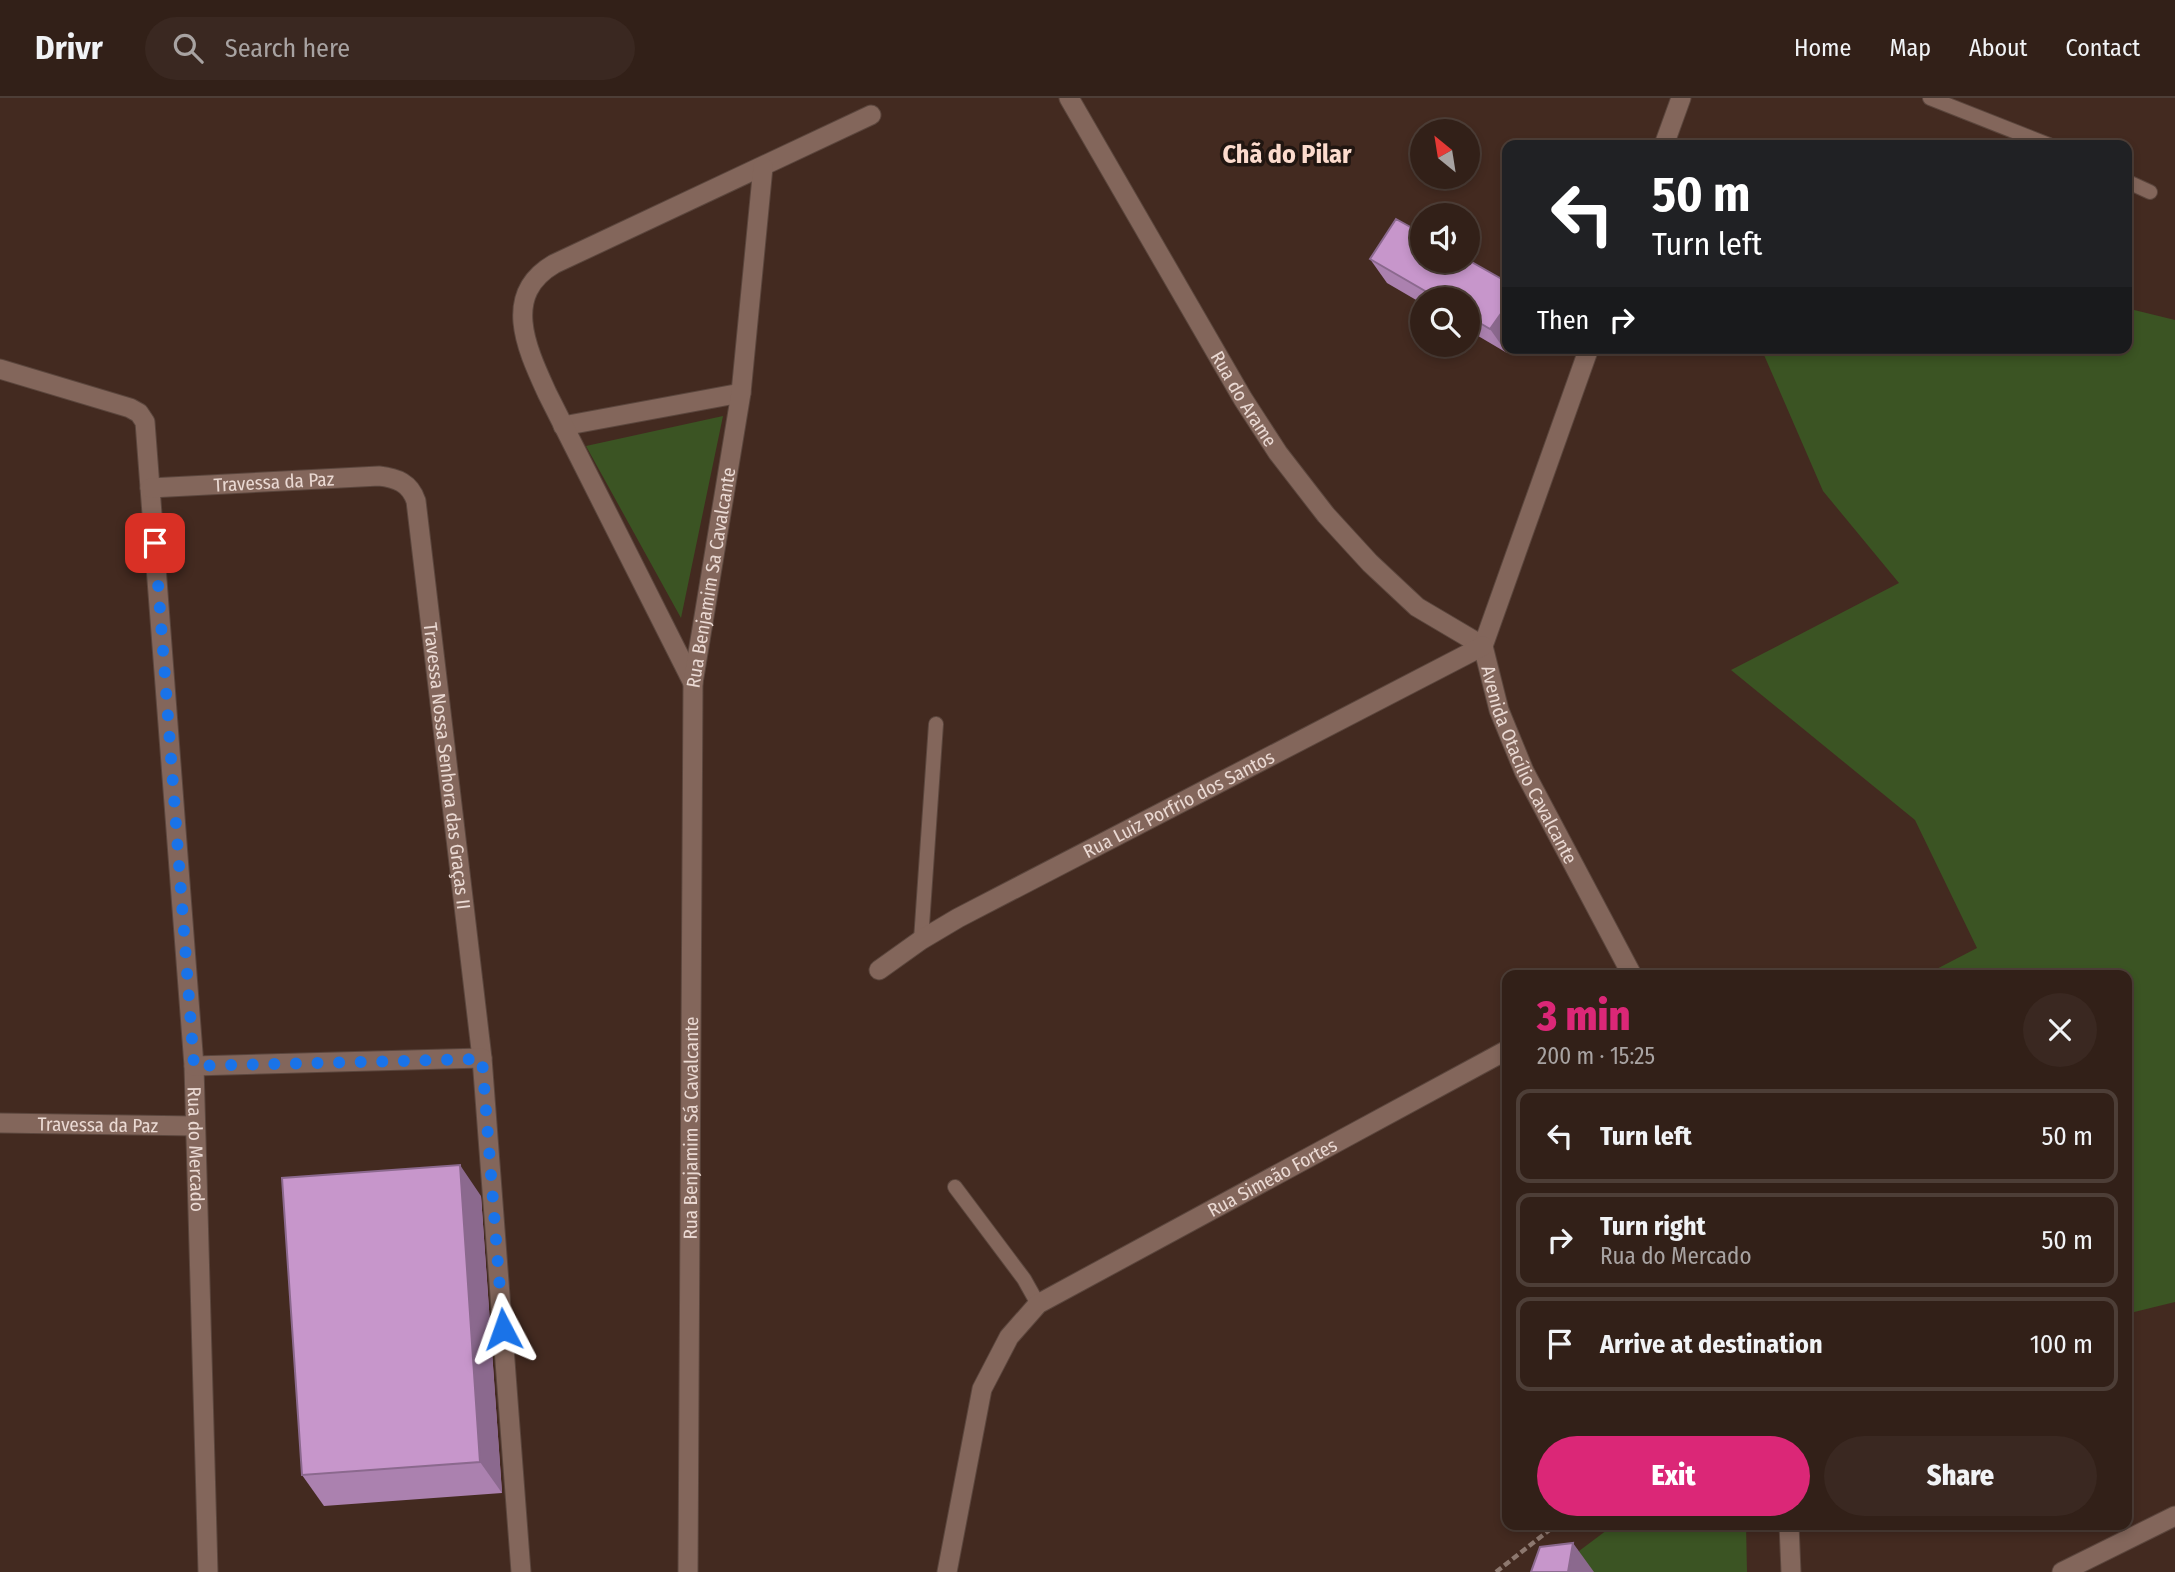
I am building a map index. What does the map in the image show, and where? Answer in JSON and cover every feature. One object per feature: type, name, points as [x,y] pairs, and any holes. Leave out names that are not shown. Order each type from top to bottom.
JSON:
[{"type":"street","name":"Rua do Arame","points":[[1069,98],[1243,400],[1278,453],[1326,515],[1370,563],[1417,607],[1483,646]]},
{"type":"street","points":[[1666,140],[1681,98]]},
{"type":"street","points":[[763,167],[871,115]]},
{"type":"street","name":"Rua Benjamim Sa Cavalcante","points":[[693,682],[534,365],[522,311],[527,289],[541,272],[554,264],[763,167]]},
{"type":"street","name":"Rua Benjamim Sa Cavalcante","points":[[693,682],[741,393],[763,167]]},
{"type":"street","name":"Avenida Otacílio Cavalcante","points":[[1587,354],[1483,646],[1499,710],[1524,771],[1629,970]]},
{"type":"street","name":"Rua do Mercado","points":[[0,369],[130,408],[139,413],[146,427],[194,1066],[208,1572]]},
{"type":"street","points":[[563,426],[741,393]]},
{"type":"street","name":"Travessa da Paz","points":[[150,488],[379,476],[399,480]]},
{"type":"street","name":"Travessa Nossa Senhora das Graças II","points":[[399,480],[410,487],[416,501],[482,1059],[521,1572]]},
{"type":"street","name":"Rua Luiz Porfrio dos Santos","points":[[879,970],[921,940],[982,905],[1483,646]]},
{"type":"street","name":"Rua Benjamim Sá Cavalcante","points":[[688,1572],[693,682]]},
{"type":"street","name":"Rua Simeão Fortes","points":[[947,1572],[982,1389],[1009,1337],[1038,1304],[1502,1053]]},
{"type":"street","points":[[194,1066],[482,1059]]},
{"type":"street","name":"Travessa da Paz","points":[[0,1123],[195,1126]]},
{"type":"street","points":[[2062,1572],[2175,1516]]},
{"type":"street","points":[[1789,1530],[1791,1572]]},
{"type":"lane","points":[[1930,98],[2036,140]]},
{"type":"lane","points":[[2132,184],[2150,192]]},
{"type":"lane","points":[[921,940],[936,724]]},
{"type":"lane","points":[[955,1187],[1024,1279],[1038,1304]]},
{"type":"path","points":[[1496,1572],[1549,1530]]},
{"type":"green space","points":[[2132,309],[2175,320],[2175,1302],[2132,1313],[2132,970],[1935,970],[1977,948],[1915,820],[1731,670],[1899,583],[1823,491],[1764,354],[2132,354]]},
{"type":"green space","points":[[723,416],[681,618],[586,446]]},
{"type":"green space","points":[[1607,1530],[1746,1530],[1747,1572],[1551,1572]]},
{"type":"building","points":[[1396,219],[1410,227],[1410,273],[1480,273],[1480,267],[1502,279],[1502,312],[1490,329],[1480,323],[1480,287],[1418,287],[1370,259]]},
{"type":"building","points":[[460,1165],[480,1462],[302,1475],[282,1178]]},
{"type":"building","points":[[1573,1543],[1568,1572],[1531,1572],[1540,1547]]},
{"type":"district","name":"Chã do Pilar","points":[[1287,154]]},
{"type":"route","points":[[155,543],[194,1066],[482,1059],[503,1329]]}]
